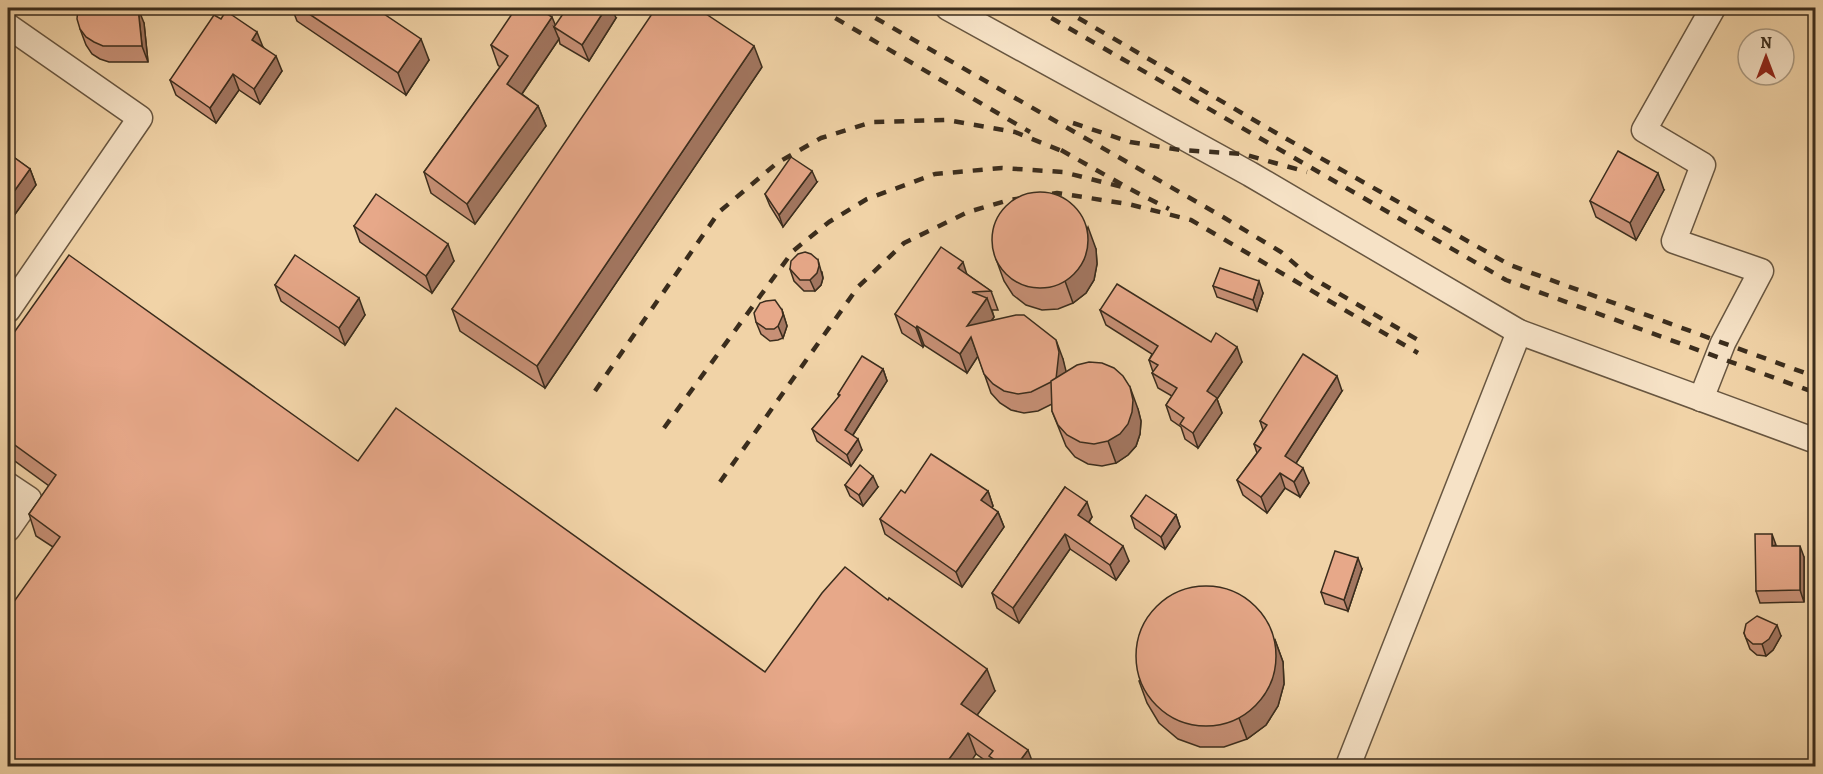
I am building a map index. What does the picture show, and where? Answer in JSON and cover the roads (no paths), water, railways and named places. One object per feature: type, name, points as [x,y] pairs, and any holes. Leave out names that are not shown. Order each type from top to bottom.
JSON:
[{"type":"lane","points":[[948,8],[1250,174],[1519,332],[1815,441]]},
{"type":"lane","points":[[1701,399],[1723,343],[1761,271],[1674,241],[1703,165],[1644,130],[1713,8]]},
{"type":"lane","points":[[8,26],[140,118],[8,310]]},
{"type":"lane","points":[[1348,766],[1519,332]]},
{"type":"lane","points":[[8,485],[29,500],[8,529]]},
{"type":"railway","points":[[818,8],[1030,132]]},
{"type":"railway","points":[[858,8],[1223,217],[1281,252],[1309,276],[1418,340]]},
{"type":"railway","points":[[1034,8],[1506,280],[1816,393]]},
{"type":"railway","points":[[1061,8],[1510,265],[1816,377]]},
{"type":"railway","points":[[595,391],[719,212],[777,163],[821,138],[872,122],[947,120],[1015,132],[1067,153]]},
{"type":"railway","points":[[1073,123],[1130,142],[1180,150],[1243,154],[1307,172]]},
{"type":"railway","points":[[1061,150],[1169,209]]},
{"type":"railway","points":[[664,428],[793,251],[829,222],[867,199],[935,174],[1002,168],[1063,172],[1130,189]]},
{"type":"railway","points":[[720,482],[858,287],[904,243],[968,212],[1009,200],[1057,193],[1128,204],[1191,220],[1418,353]]}]
